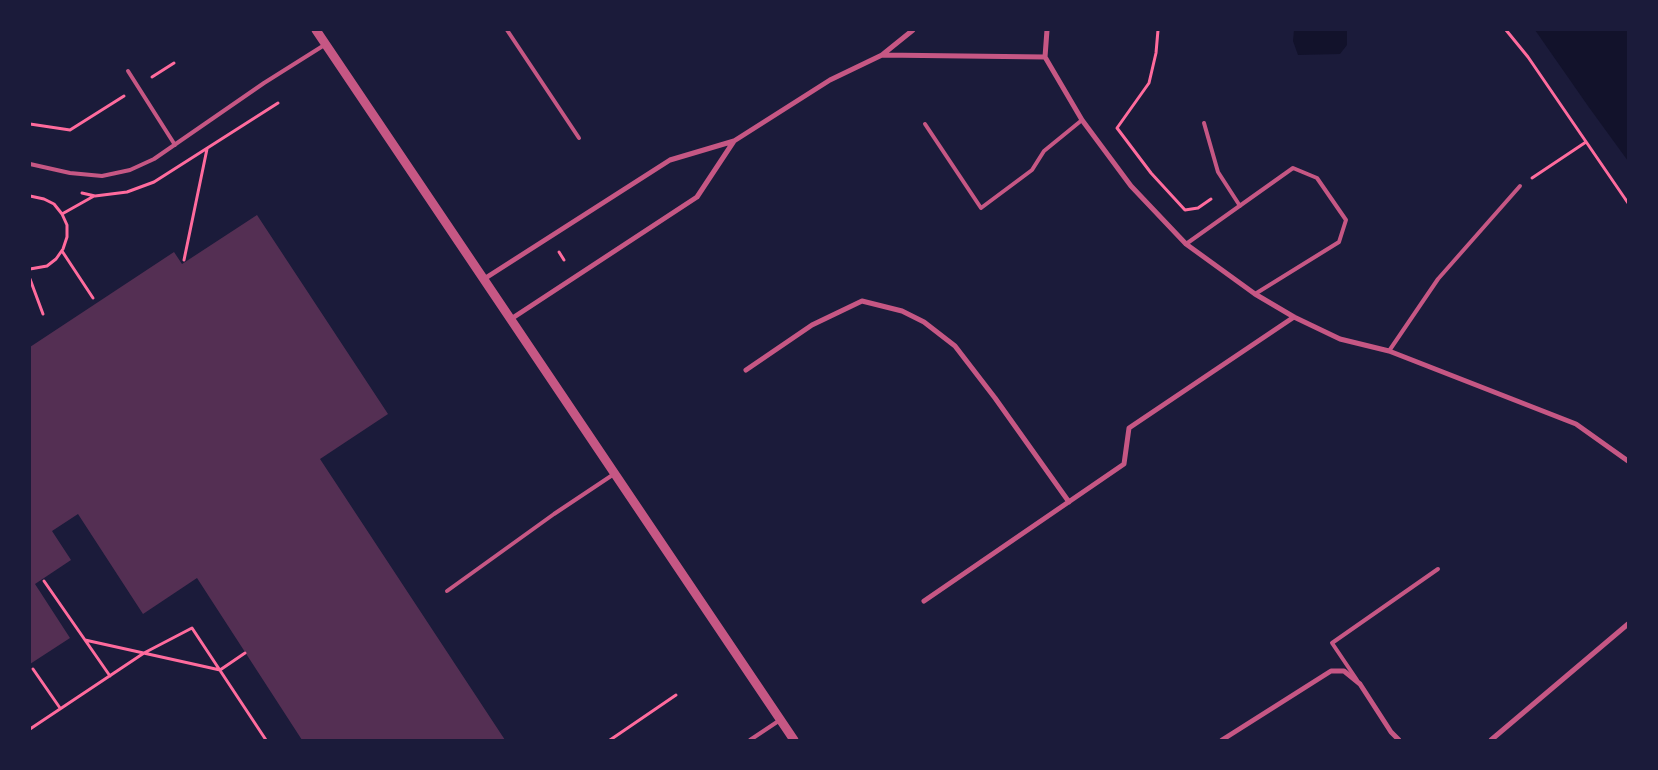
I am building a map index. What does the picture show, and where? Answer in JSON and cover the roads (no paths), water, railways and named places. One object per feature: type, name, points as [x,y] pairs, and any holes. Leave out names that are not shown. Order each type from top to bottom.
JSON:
[{"type":"street","points":[[316,30],[794,740]]},
{"type":"street","points":[[484,279],[670,160],[734,141],[830,80],[882,55],[914,30]]},
{"type":"street","points":[[1047,30],[1045,57],[1082,120],[1131,186],[1186,244],[1255,294],[1294,317],[1340,338],[1389,351],[1576,424],[1628,461]]},
{"type":"street","points":[[882,55],[1045,57]]},
{"type":"street","points":[[511,318],[697,197],[734,141]]},
{"type":"street","points":[[746,370],[812,325],[862,301],[902,311],[924,322],[955,346],[996,398],[1069,502]]},
{"type":"street","points":[[924,600],[1124,464],[1129,428],[1294,317]]},
{"type":"street","points":[[1491,740],[1628,624]]},
{"type":"street","points":[[1222,740],[1331,671],[1344,671],[1360,684],[1391,732],[1400,740]]},
{"type":"lane","points":[[507,30],[579,138]]},
{"type":"lane","points":[[30,164],[70,173],[102,176],[130,170],[154,159],[264,83],[326,44]]},
{"type":"lane","points":[[128,71],[175,145]]},
{"type":"lane","points":[[925,124],[981,208],[1032,170],[1044,151],[1082,120]]},
{"type":"lane","points":[[1204,123],[1218,172],[1240,206]]},
{"type":"lane","points":[[1186,244],[1293,168],[1317,178],[1346,220],[1339,242],[1255,294]]},
{"type":"lane","points":[[1389,351],[1438,279],[1520,186]]},
{"type":"lane","points":[[447,591],[554,514],[614,474]]},
{"type":"lane","points":[[1360,684],[1332,643],[1438,569]]},
{"type":"lane","points":[[750,740],[780,720]]}]
